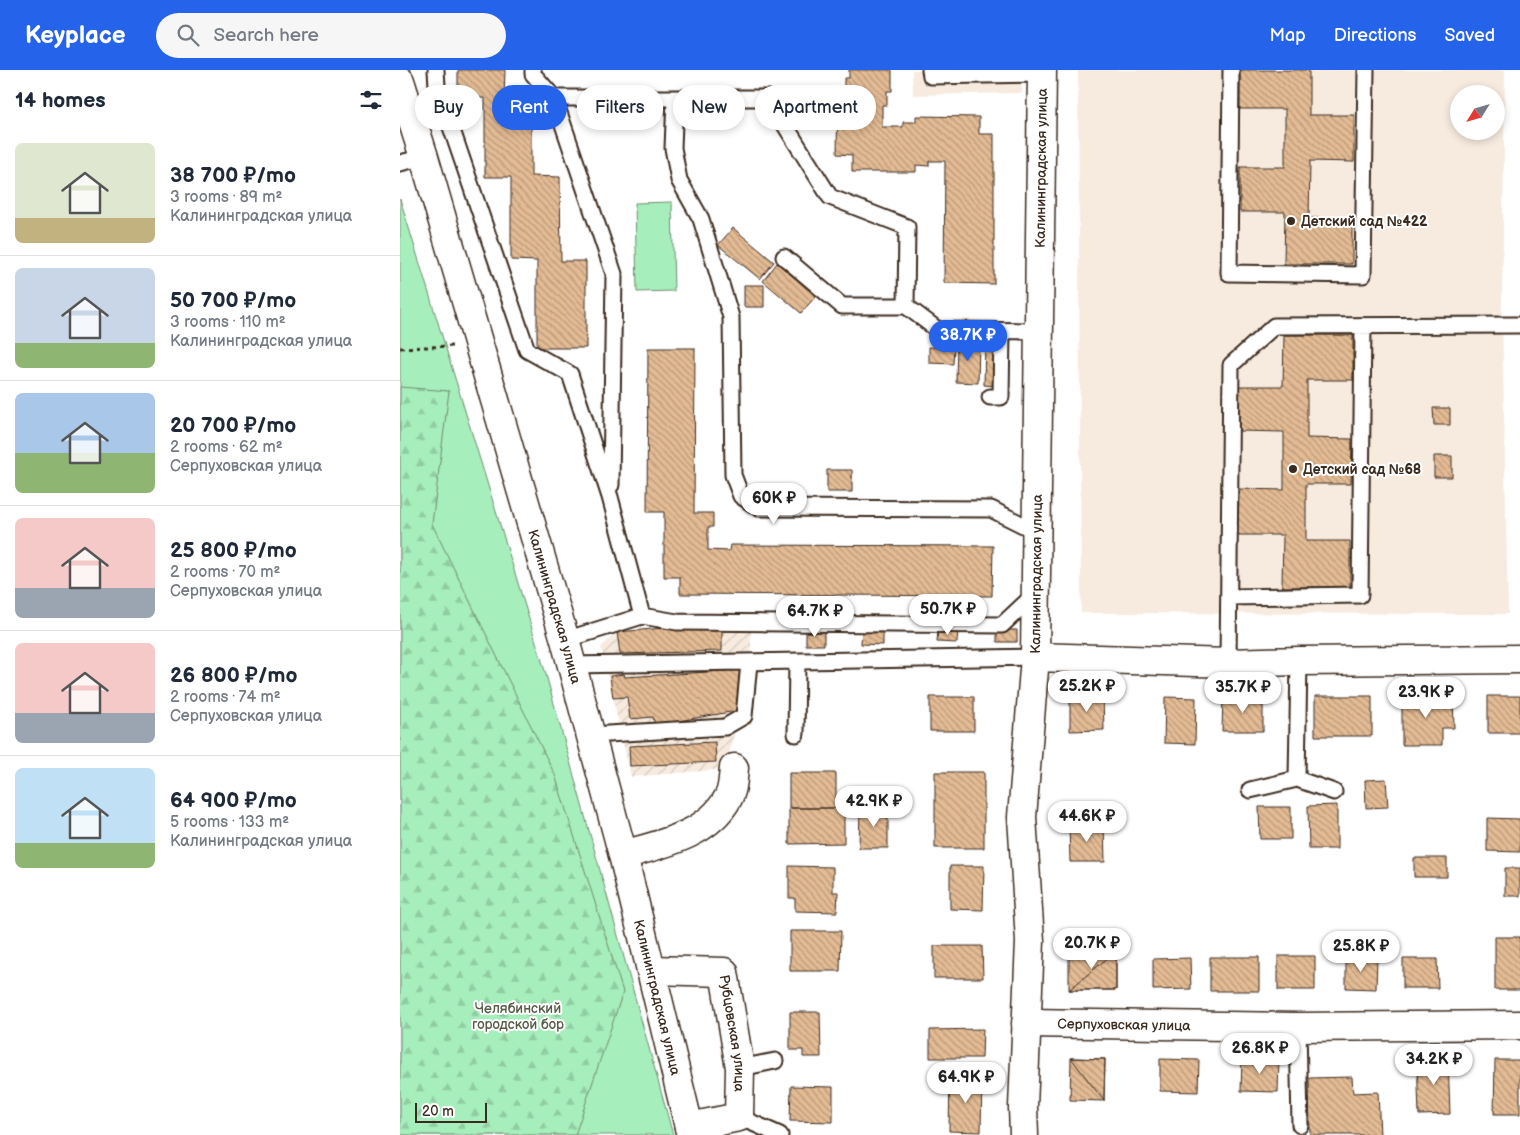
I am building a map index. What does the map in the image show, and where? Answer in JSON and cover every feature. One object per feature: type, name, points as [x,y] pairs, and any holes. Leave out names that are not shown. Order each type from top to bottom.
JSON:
[{"type":"street","name":"Калининградская улица","points":[[1024,1135],[1023,1107],[1030,941],[1022,817],[1035,657],[1042,72]]},
{"type":"street","name":"Калининградская улица","points":[[400,81],[412,160],[569,652],[623,855],[690,1131]]},
{"type":"street","points":[[1035,657],[1228,663],[1299,660],[1520,660]]},
{"type":"street","points":[[623,855],[683,837],[714,817],[729,796],[734,768]]},
{"type":"street","name":"Рубцовская улица","points":[[651,970],[724,972],[740,1068],[739,1117]]},
{"type":"street","name":"Серпуховская улица","points":[[1026,1023],[1298,1027],[1520,1025]]},
{"type":"street","points":[[690,1131],[739,1117]]},
{"type":"lane","points":[[436,70],[437,86],[527,350],[570,374],[610,497],[642,616]]},
{"type":"lane","points":[[533,70],[533,74],[543,85]]},
{"type":"lane","points":[[930,70],[930,76],[1042,72]]},
{"type":"lane","points":[[1231,70],[1229,273],[1363,275],[1366,70]]},
{"type":"lane","points":[[567,98],[673,98]]},
{"type":"lane","points":[[745,98],[768,98],[830,197],[907,227],[906,306]]},
{"type":"lane","points":[[565,130],[614,274],[610,497]]},
{"type":"lane","points":[[674,130],[673,148],[679,180],[701,219],[731,317],[732,475],[740,496],[759,508],[991,509],[1037,532]]},
{"type":"lane","points":[[784,257],[842,306],[906,306],[938,330],[1040,331]]},
{"type":"lane","points":[[1228,663],[1231,365],[1274,326],[1520,325]]},
{"type":"lane","points":[[1229,597],[1360,595],[1363,326]]},
{"type":"lane","points":[[990,397],[1001,397],[1002,331]]},
{"type":"lane","points":[[569,652],[642,616],[677,622],[1002,624],[1036,593]]},
{"type":"lane","points":[[569,652],[749,663],[1035,657]]},
{"type":"lane","points":[[1297,779],[1299,660]]},
{"type":"lane","points":[[796,734],[798,662]]},
{"type":"lane","points":[[591,736],[725,727],[744,716],[749,663]]},
{"type":"lane","points":[[1250,790],[1297,779],[1334,792]]},
{"type":"lane","points":[[1298,1027],[1300,1125]]},
{"type":"lane","points":[[740,1068],[775,1061]]},
{"type":"lane","points":[[739,1117],[780,1135]]},
{"type":"path","points":[[400,348],[456,346]]},
{"type":"shaded area","points":[[912,70],[1021,70],[1022,93],[913,95]]},
{"type":"shaded area","points":[[1078,70],[1505,70],[1505,85],[1450,85],[1450,140],[1504,140],[1502,314],[1508,614],[1081,613]]},
{"type":"shaded area","points":[[665,628],[722,629],[751,632],[752,725],[736,726],[725,769],[631,777],[601,647],[617,632]]},
{"type":"green space","name":"Челябинский городской бор","points":[[400,199],[545,671],[673,1135],[400,1135]]},
{"type":"green space","points":[[672,202],[674,291],[637,292],[635,203]]},
{"type":"green space","name":"Челябинский городской бор","points":[[400,387],[449,391],[432,524],[555,775],[623,992],[575,1135],[400,1135]]},
{"type":"building","points":[[458,70],[505,70],[504,85],[492,85],[492,130],[531,130],[531,176],[560,177],[561,261],[586,261],[586,348],[537,348],[537,261],[511,260],[511,177],[485,177],[485,98],[482,98],[482,85],[458,85]]},
{"type":"building","points":[[849,70],[892,70],[892,91],[887,91],[887,105],[882,105],[882,127],[903,127],[903,122],[916,122],[916,116],[979,117],[979,134],[994,134],[994,284],[944,283],[945,161],[929,161],[929,166],[916,165],[916,172],[852,172],[852,155],[837,154],[837,130],[876,130],[876,85],[844,85],[844,78],[849,78]]},
{"type":"building","points":[[1240,70],[1309,70],[1309,115],[1354,115],[1354,162],[1310,161],[1309,218],[1352,218],[1352,264],[1284,264],[1285,212],[1240,212],[1240,167],[1285,167],[1285,109],[1240,109]]},
{"type":"building","points":[[733,228],[774,262],[760,279],[718,245]]},
{"type":"building","points":[[777,263],[816,296],[801,313],[763,281]]},
{"type":"building","points":[[744,285],[764,285],[764,307],[744,307]]},
{"type":"building","points":[[1284,335],[1353,335],[1353,380],[1307,380],[1307,438],[1352,439],[1351,484],[1306,484],[1306,541],[1350,541],[1350,587],[1282,587],[1283,535],[1238,535],[1239,489],[1284,490],[1284,432],[1239,431],[1239,386],[1283,386]]},
{"type":"building","points":[[985,340],[996,340],[996,386],[984,385]]},
{"type":"building","points":[[957,341],[979,342],[978,383],[956,382]]},
{"type":"building","points":[[929,347],[954,348],[953,364],[929,363]]},
{"type":"building","points":[[648,348],[695,348],[694,513],[713,513],[713,527],[708,527],[708,550],[729,551],[730,545],[993,546],[992,596],[680,594],[680,577],[664,577],[664,512],[647,512]]},
{"type":"building","points":[[1433,408],[1450,408],[1450,425],[1434,425]]},
{"type":"building","points":[[1434,456],[1452,456],[1452,477],[1434,477]]},
{"type":"building","points":[[827,470],[852,470],[852,492],[827,492]]},
{"type":"building","points":[[665,628],[722,629],[722,651],[620,654],[617,632]]},
{"type":"building","points":[[806,630],[824,630],[824,645],[806,645]]},
{"type":"building","points":[[862,630],[883,631],[883,645],[861,644]]},
{"type":"building","points":[[938,630],[958,630],[957,643],[937,642]]},
{"type":"building","points":[[997,630],[1017,630],[1017,642],[997,642]]},
{"type":"building","points":[[741,670],[742,710],[655,725],[653,717],[630,719],[627,697],[613,698],[610,676],[624,674],[625,677]]},
{"type":"building","points":[[1103,695],[1104,730],[1070,731],[1070,696]]},
{"type":"building","points":[[1223,696],[1263,697],[1263,731],[1222,731]]},
{"type":"building","points":[[1315,696],[1372,696],[1372,736],[1315,736]]},
{"type":"building","points":[[1453,696],[1454,728],[1442,728],[1442,745],[1402,745],[1402,697]]},
{"type":"building","points":[[1488,696],[1520,696],[1520,733],[1488,733]]},
{"type":"building","points":[[930,697],[974,697],[974,731],[930,731]]},
{"type":"building","points":[[1165,697],[1196,698],[1195,744],[1164,743]]},
{"type":"building","points":[[715,742],[716,762],[630,766],[629,746]]},
{"type":"building","points":[[935,772],[984,772],[984,848],[935,848]]},
{"type":"building","points":[[789,773],[836,773],[836,808],[789,808]]},
{"type":"building","points":[[1386,779],[1388,807],[1366,808],[1365,780]]},
{"type":"building","points":[[1337,805],[1337,849],[1309,849],[1308,806]]},
{"type":"building","points":[[1259,807],[1291,807],[1291,839],[1260,839]]},
{"type":"building","points":[[789,808],[844,808],[844,843],[789,844]]},
{"type":"building","points":[[860,808],[888,808],[888,848],[859,848]]},
{"type":"building","points":[[1487,818],[1520,819],[1520,852],[1487,851]]},
{"type":"building","points":[[1069,824],[1104,824],[1105,862],[1070,862]]},
{"type":"building","points":[[1414,858],[1447,858],[1447,877],[1414,877]]},
{"type":"building","points":[[789,866],[833,867],[833,892],[838,892],[837,912],[795,911],[795,898],[789,898]]},
{"type":"building","points":[[950,866],[984,866],[983,910],[950,909]]},
{"type":"building","points":[[1505,868],[1520,868],[1520,896],[1505,896]]},
{"type":"building","points":[[790,931],[841,931],[840,971],[790,971]]},
{"type":"building","points":[[1495,937],[1520,937],[1520,990],[1495,990]]},
{"type":"building","points":[[934,946],[982,946],[983,978],[934,978]]},
{"type":"building","points":[[1069,950],[1116,951],[1116,990],[1069,990]]},
{"type":"building","points":[[1116,951],[1116,990],[1069,990]]},
{"type":"building","points":[[1278,956],[1315,956],[1315,990],[1278,990]]},
{"type":"building","points":[[1210,957],[1259,957],[1259,991],[1210,991]]},
{"type":"building","points":[[1190,958],[1191,989],[1153,990],[1153,959]]},
{"type":"building","points":[[1346,958],[1377,958],[1376,989],[1346,988]]},
{"type":"building","points":[[1403,959],[1437,959],[1438,988],[1403,988]]},
{"type":"building","points":[[790,1012],[820,1012],[821,1057],[803,1057],[803,1050],[790,1050]]},
{"type":"building","points":[[983,1029],[982,1058],[930,1058],[930,1030]]},
{"type":"building","points":[[1071,1058],[1105,1059],[1104,1101],[1070,1100]]},
{"type":"building","points":[[1071,1058],[1105,1059],[1104,1101]]},
{"type":"building","points":[[1242,1058],[1279,1059],[1278,1092],[1241,1091]]},
{"type":"building","points":[[1448,1058],[1450,1114],[1419,1115],[1417,1059]]},
{"type":"building","points":[[1160,1059],[1199,1060],[1198,1092],[1160,1091]]},
{"type":"building","points":[[1495,1060],[1520,1060],[1520,1114],[1494,1114]]},
{"type":"building","points":[[950,1075],[982,1076],[981,1132],[949,1131]]},
{"type":"building","points":[[1352,1077],[1353,1093],[1378,1092],[1380,1135],[1310,1135],[1309,1078]]},
{"type":"building","points":[[791,1086],[833,1087],[833,1122],[790,1121]]},
{"type":"place","name":"Детский сад №422","points":[[1291,221]]},
{"type":"place","name":"Детский сад №68","points":[[1293,469]]}]
